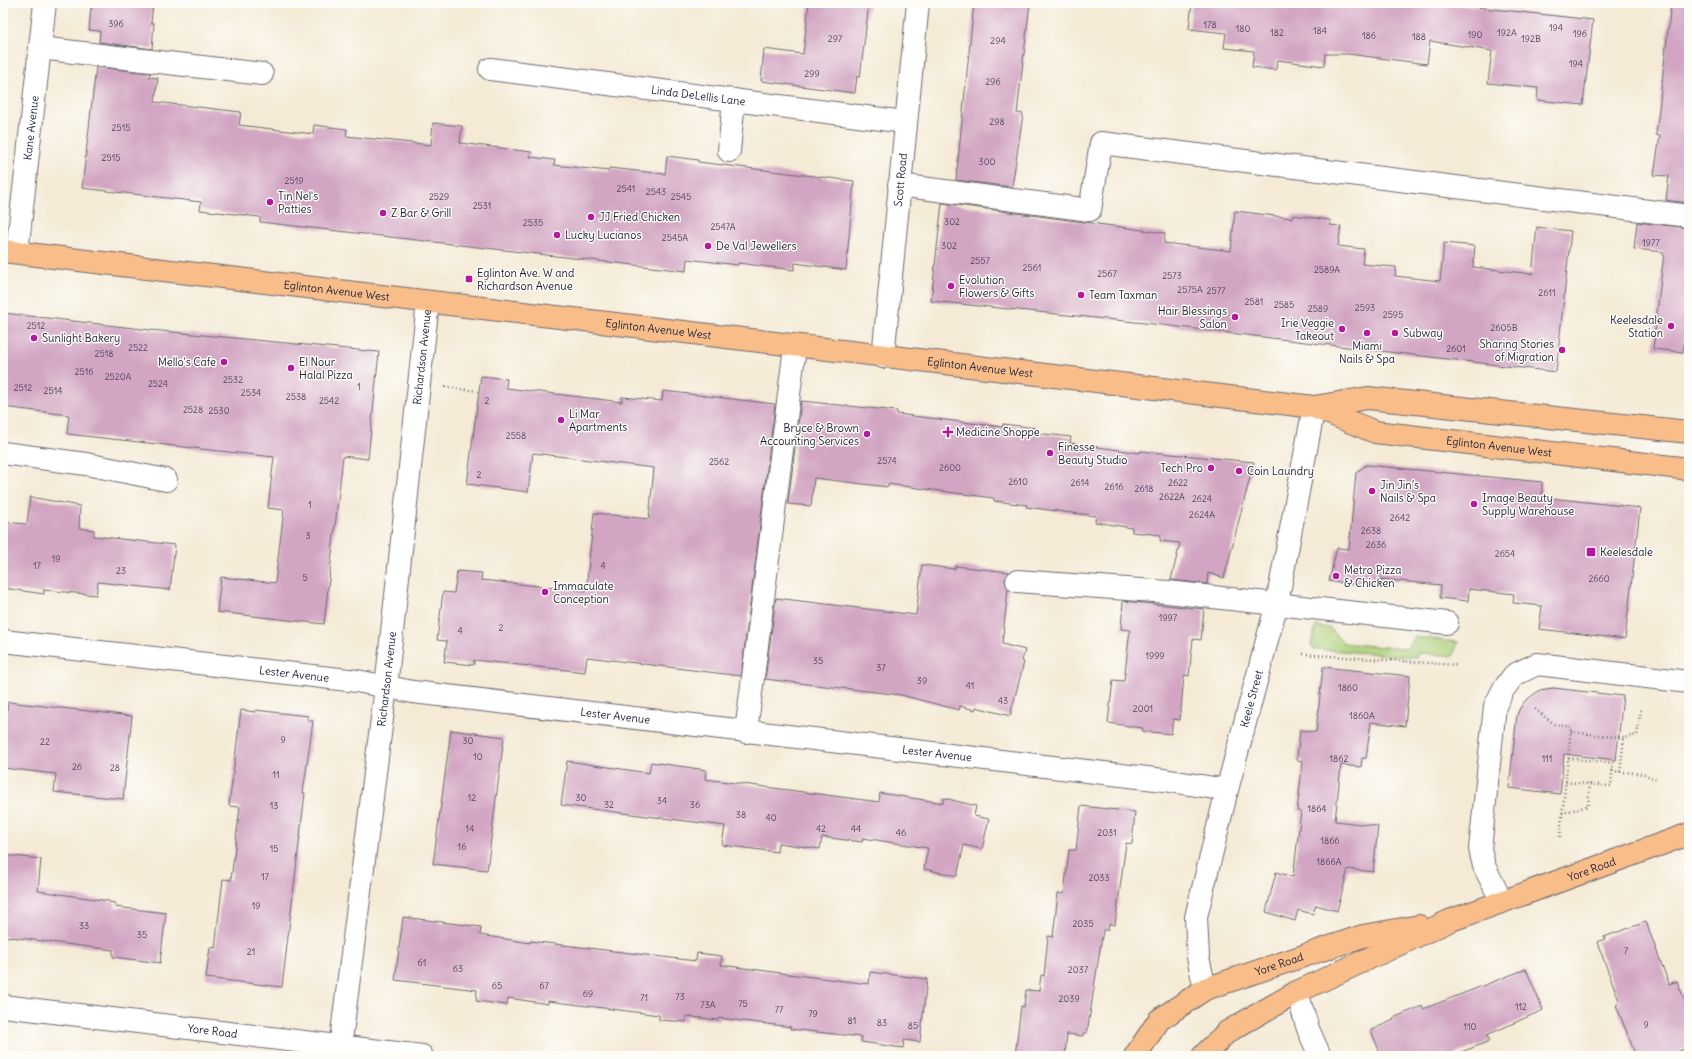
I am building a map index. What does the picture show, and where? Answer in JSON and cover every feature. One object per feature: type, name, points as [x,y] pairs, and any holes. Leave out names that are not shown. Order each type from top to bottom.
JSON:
[{"type":"main road","name":"Eglinton Avenue West","points":[[10,252],[1314,408],[1375,432],[1689,469]]},
{"type":"main road","name":"Eglinton Avenue West","points":[[1314,408],[1368,398],[1689,432]]},
{"type":"main road","name":"Yore Road","points":[[1203,1056],[1227,1032],[1297,992],[1449,921],[1689,834]]},
{"type":"main road","name":"Yore Road","points":[[1136,1056],[1159,1020],[1205,989],[1363,936],[1449,921]]},
{"type":"street","name":"Kane Avenue","points":[[10,252],[40,48],[45,3]]},
{"type":"street","name":"Scott Road","points":[[883,357],[905,122],[918,3]]},
{"type":"street","points":[[40,48],[262,74]]},
{"type":"street","name":"Linda DeLellis Lane","points":[[490,69],[905,122]]},
{"type":"street","points":[[729,151],[734,100]]},
{"type":"street","points":[[899,185],[1090,210],[1101,143],[1689,216]]},
{"type":"street","name":"Richardson Avenue","points":[[340,1051],[386,687],[428,302]]},
{"type":"street","points":[[746,732],[795,347]]},
{"type":"street","name":"Keele Street","points":[[1205,989],[1198,957],[1196,917],[1227,790],[1277,603],[1314,408]]},
{"type":"street","points":[[3,453],[86,464],[166,480]]},
{"type":"street","points":[[1017,581],[1168,592],[1447,623]]},
{"type":"street","name":"Lester Avenue","points":[[3,641],[357,681],[421,693],[1164,780],[1227,790]]},
{"type":"street","points":[[1502,902],[1484,866],[1480,849],[1495,706],[1503,690],[1514,675],[1537,664],[1689,682]]},
{"type":"street","points":[[1297,992],[1308,1029],[1320,1056]]},
{"type":"street","name":"Yore Road","points":[[3,1006],[340,1051],[422,1056]]},
{"type":"path","points":[[420,383],[476,391]]},
{"type":"path","points":[[1302,654],[1457,665]]},
{"type":"path","points":[[1535,709],[1554,724],[1571,727],[1560,836]]},
{"type":"path","points":[[1571,732],[1624,738],[1637,734],[1641,709]]},
{"type":"path","points":[[1620,772],[1624,738]]},
{"type":"path","points":[[1565,782],[1611,786],[1613,763],[1568,758]]},
{"type":"path","points":[[1612,771],[1644,774],[1657,780]]},
{"type":"path","points":[[1562,813],[1588,806],[1590,784]]},
{"type":"green space","points":[[1316,626],[1330,628],[1343,643],[1406,649],[1415,637],[1458,642],[1453,656],[1419,653],[1416,657],[1314,649],[1311,645]]},
{"type":"building","points":[[93,3],[153,3],[151,23],[154,23],[152,49],[99,42],[100,31],[89,30],[91,8],[93,8]]},
{"type":"building","points":[[809,3],[869,3],[860,77],[857,76],[855,93],[761,81],[764,49],[803,54]]},
{"type":"building","points":[[974,3],[1030,3],[1017,113],[1023,114],[1012,187],[956,180]]},
{"type":"building","points":[[1192,3],[1438,3],[1593,20],[1583,105],[1537,100],[1538,88],[1488,83],[1492,51],[1430,41],[1427,64],[1348,54],[1325,54],[1324,66],[1277,60],[1276,70],[1252,67],[1254,51],[1224,48],[1226,33],[1189,29]]},
{"type":"building","points":[[1671,3],[1689,3],[1689,203],[1666,200],[1669,176],[1654,175],[1660,136],[1656,135]]},
{"type":"building","points":[[96,67],[150,73],[149,77],[158,78],[155,102],[241,112],[239,125],[313,134],[314,125],[347,129],[346,136],[431,145],[433,123],[462,126],[460,143],[531,152],[530,157],[555,160],[554,165],[609,171],[609,168],[665,174],[667,156],[698,160],[698,162],[854,181],[846,270],[795,263],[794,270],[738,263],[738,265],[687,259],[686,271],[260,222],[260,217],[200,210],[201,202],[82,188]]},
{"type":"building","points":[[942,203],[1165,233],[1164,243],[1231,251],[1235,211],[1292,218],[1292,215],[1330,220],[1330,225],[1341,226],[1338,246],[1364,249],[1362,264],[1396,267],[1395,276],[1440,281],[1444,243],[1475,246],[1473,267],[1532,274],[1537,227],[1571,231],[1556,372],[1154,324],[931,301]]},
{"type":"building","points":[[1637,222],[1689,228],[1689,303],[1683,352],[1653,349],[1664,252],[1634,249]]},
{"type":"building","points":[[3,313],[151,330],[379,352],[368,459],[343,456],[324,624],[217,612],[221,577],[275,583],[284,510],[268,508],[274,457],[67,434],[69,415],[3,407]]},
{"type":"building","points":[[481,376],[507,379],[506,388],[622,402],[622,397],[662,401],[663,391],[775,404],[741,676],[587,657],[585,672],[474,660],[474,665],[444,662],[447,641],[437,640],[443,592],[454,593],[457,571],[482,573],[481,580],[586,591],[594,513],[649,519],[654,468],[533,453],[528,492],[467,484]]},
{"type":"building","points":[[801,401],[897,411],[897,414],[1003,427],[1003,424],[1036,428],[1036,433],[1071,437],[1070,443],[1140,453],[1140,451],[1254,462],[1224,578],[1208,573],[1207,584],[1171,580],[1180,543],[1160,541],[1161,535],[1132,532],[1132,528],[1095,522],[1096,516],[1026,507],[1027,505],[994,501],[994,498],[888,484],[888,487],[814,478],[811,506],[788,504]]},
{"type":"building","points":[[1366,465],[1542,482],[1542,497],[1640,508],[1625,639],[1539,629],[1542,606],[1513,603],[1514,594],[1469,589],[1468,601],[1440,598],[1441,585],[1379,579],[1379,587],[1329,581],[1337,548],[1349,549],[1356,473]]},
{"type":"building","points":[[30,497],[80,506],[79,528],[94,530],[94,536],[175,545],[170,590],[98,582],[96,595],[44,590],[44,594],[3,588],[3,522],[27,524]]},
{"type":"building","points":[[922,565],[955,569],[955,566],[1009,572],[1005,580],[1008,589],[1002,644],[1025,650],[1022,661],[1024,662],[1010,716],[976,707],[975,710],[960,706],[959,710],[901,695],[765,679],[776,598],[916,615]]},
{"type":"building","points":[[1123,601],[1204,609],[1201,640],[1193,639],[1189,676],[1184,675],[1180,720],[1173,719],[1171,734],[1142,731],[1143,728],[1108,723],[1113,680],[1124,681],[1130,630],[1121,629]]},
{"type":"building","points":[[1323,667],[1410,676],[1405,726],[1371,722],[1366,758],[1362,758],[1361,767],[1341,765],[1335,821],[1378,826],[1373,872],[1348,869],[1337,911],[1316,905],[1313,914],[1298,910],[1295,921],[1266,912],[1276,872],[1293,877],[1301,812],[1297,811],[1303,761],[1297,760],[1300,730],[1316,732]]},
{"type":"building","points":[[1553,688],[1623,696],[1616,760],[1564,754],[1560,794],[1509,788],[1517,715],[1520,708],[1525,701],[1540,690]]},
{"type":"building","points":[[8,702],[132,716],[123,799],[54,792],[56,774],[3,768],[3,746]]},
{"type":"building","points":[[241,710],[255,712],[255,710],[308,716],[308,721],[313,721],[303,793],[305,793],[282,987],[206,978],[210,947],[215,948],[223,879],[231,880],[240,807],[229,806]]},
{"type":"building","points":[[451,730],[504,737],[487,870],[433,864]]},
{"type":"building","points":[[567,761],[649,773],[651,762],[706,770],[705,779],[879,802],[880,793],[943,803],[944,798],[976,806],[974,816],[989,819],[982,849],[964,845],[957,876],[924,869],[928,848],[863,838],[862,842],[822,837],[820,849],[778,843],[777,852],[722,845],[725,826],[561,805]]},
{"type":"building","points":[[1081,806],[1135,812],[1132,844],[1126,843],[1115,925],[1109,924],[1108,930],[1103,930],[1087,1033],[1083,1033],[1083,1036],[1067,1034],[1065,1056],[1015,1056],[1021,1006],[1024,1007],[1026,990],[1039,991],[1041,975],[1044,976],[1048,936],[1053,937],[1058,893],[1064,894],[1069,850],[1076,850]]},
{"type":"building","points":[[3,855],[41,859],[38,891],[109,901],[115,903],[115,907],[166,913],[160,963],[113,957],[113,950],[3,936]]},
{"type":"building","points":[[403,917],[481,927],[480,935],[530,943],[530,941],[696,961],[697,953],[722,956],[721,965],[869,984],[870,972],[927,979],[920,1042],[904,1040],[903,1048],[861,1042],[862,1037],[790,1029],[791,1027],[719,1018],[718,1020],[686,1016],[686,1022],[659,1020],[659,1015],[548,1001],[548,1004],[508,998],[507,1005],[476,1001],[477,990],[395,980]]},
{"type":"building","points":[[1646,922],[1669,984],[1677,981],[1689,1012],[1689,1047],[1667,1056],[1636,1056],[1616,1005],[1620,1003],[1597,942],[1605,939],[1604,937]]},
{"type":"building","points":[[1526,969],[1543,1010],[1487,1035],[1490,1041],[1451,1056],[1381,1056],[1371,1030],[1394,1020],[1393,1018],[1422,1006],[1423,1009]]},
{"type":"place","name":"Tin Nel's Patties","points":[[270,202]]},
{"type":"place","name":"Z Bar & Grill","points":[[383,213]]},
{"type":"place","name":"JJ Fried Chicken","points":[[591,217]]},
{"type":"place","name":"Lucky Lucianos","points":[[557,235]]},
{"type":"place","name":"De Val Jewellers","points":[[708,246]]},
{"type":"place","name":"Eglinton Ave. W and Richardson Avenue","points":[[469,279]]},
{"type":"place","name":"Evolution Flowers & Gifts","points":[[951,286]]},
{"type":"place","name":"Team Taxman","points":[[1081,295]]},
{"type":"place","name":"Hair Blessings Salon","points":[[1235,317]]},
{"type":"place","name":"Keelesdale Station","points":[[1671,326]]},
{"type":"place","name":"Irie Veggie Takeout","points":[[1342,329]]},
{"type":"place","name":"Miami Nails & Spa","points":[[1367,333]]},
{"type":"place","name":"Subway","points":[[1395,333]]},
{"type":"place","name":"Sunlight Bakery","points":[[34,338]]},
{"type":"place","name":"Sharing Stories of Migration","points":[[1562,350]]},
{"type":"place","name":"Mello's Cafe","points":[[224,362]]},
{"type":"place","name":"El Nour Halal Pizza","points":[[291,368]]},
{"type":"place","name":"Li Mar Apartments","points":[[561,420]]},
{"type":"place","name":"Medicine Shoppe","points":[[948,432]]},
{"type":"place","name":"Bryce & Brown Accounting Services","points":[[867,434]]},
{"type":"place","name":"Finesse Beauty Studio","points":[[1050,453]]},
{"type":"place","name":"Tech Pro","points":[[1211,468]]},
{"type":"place","name":"Coin Laundry","points":[[1239,471]]},
{"type":"place","name":"Jin Jin’s Nails & Spa","points":[[1372,491]]},
{"type":"place","name":"Image Beauty Supply Warehouse","points":[[1474,504]]},
{"type":"place","name":"Keelesdale","points":[[1591,552]]},
{"type":"place","name":"Metro Pizza & Chicken","points":[[1336,576]]},
{"type":"place","name":"Immaculate Conception","points":[[545,592]]}]
